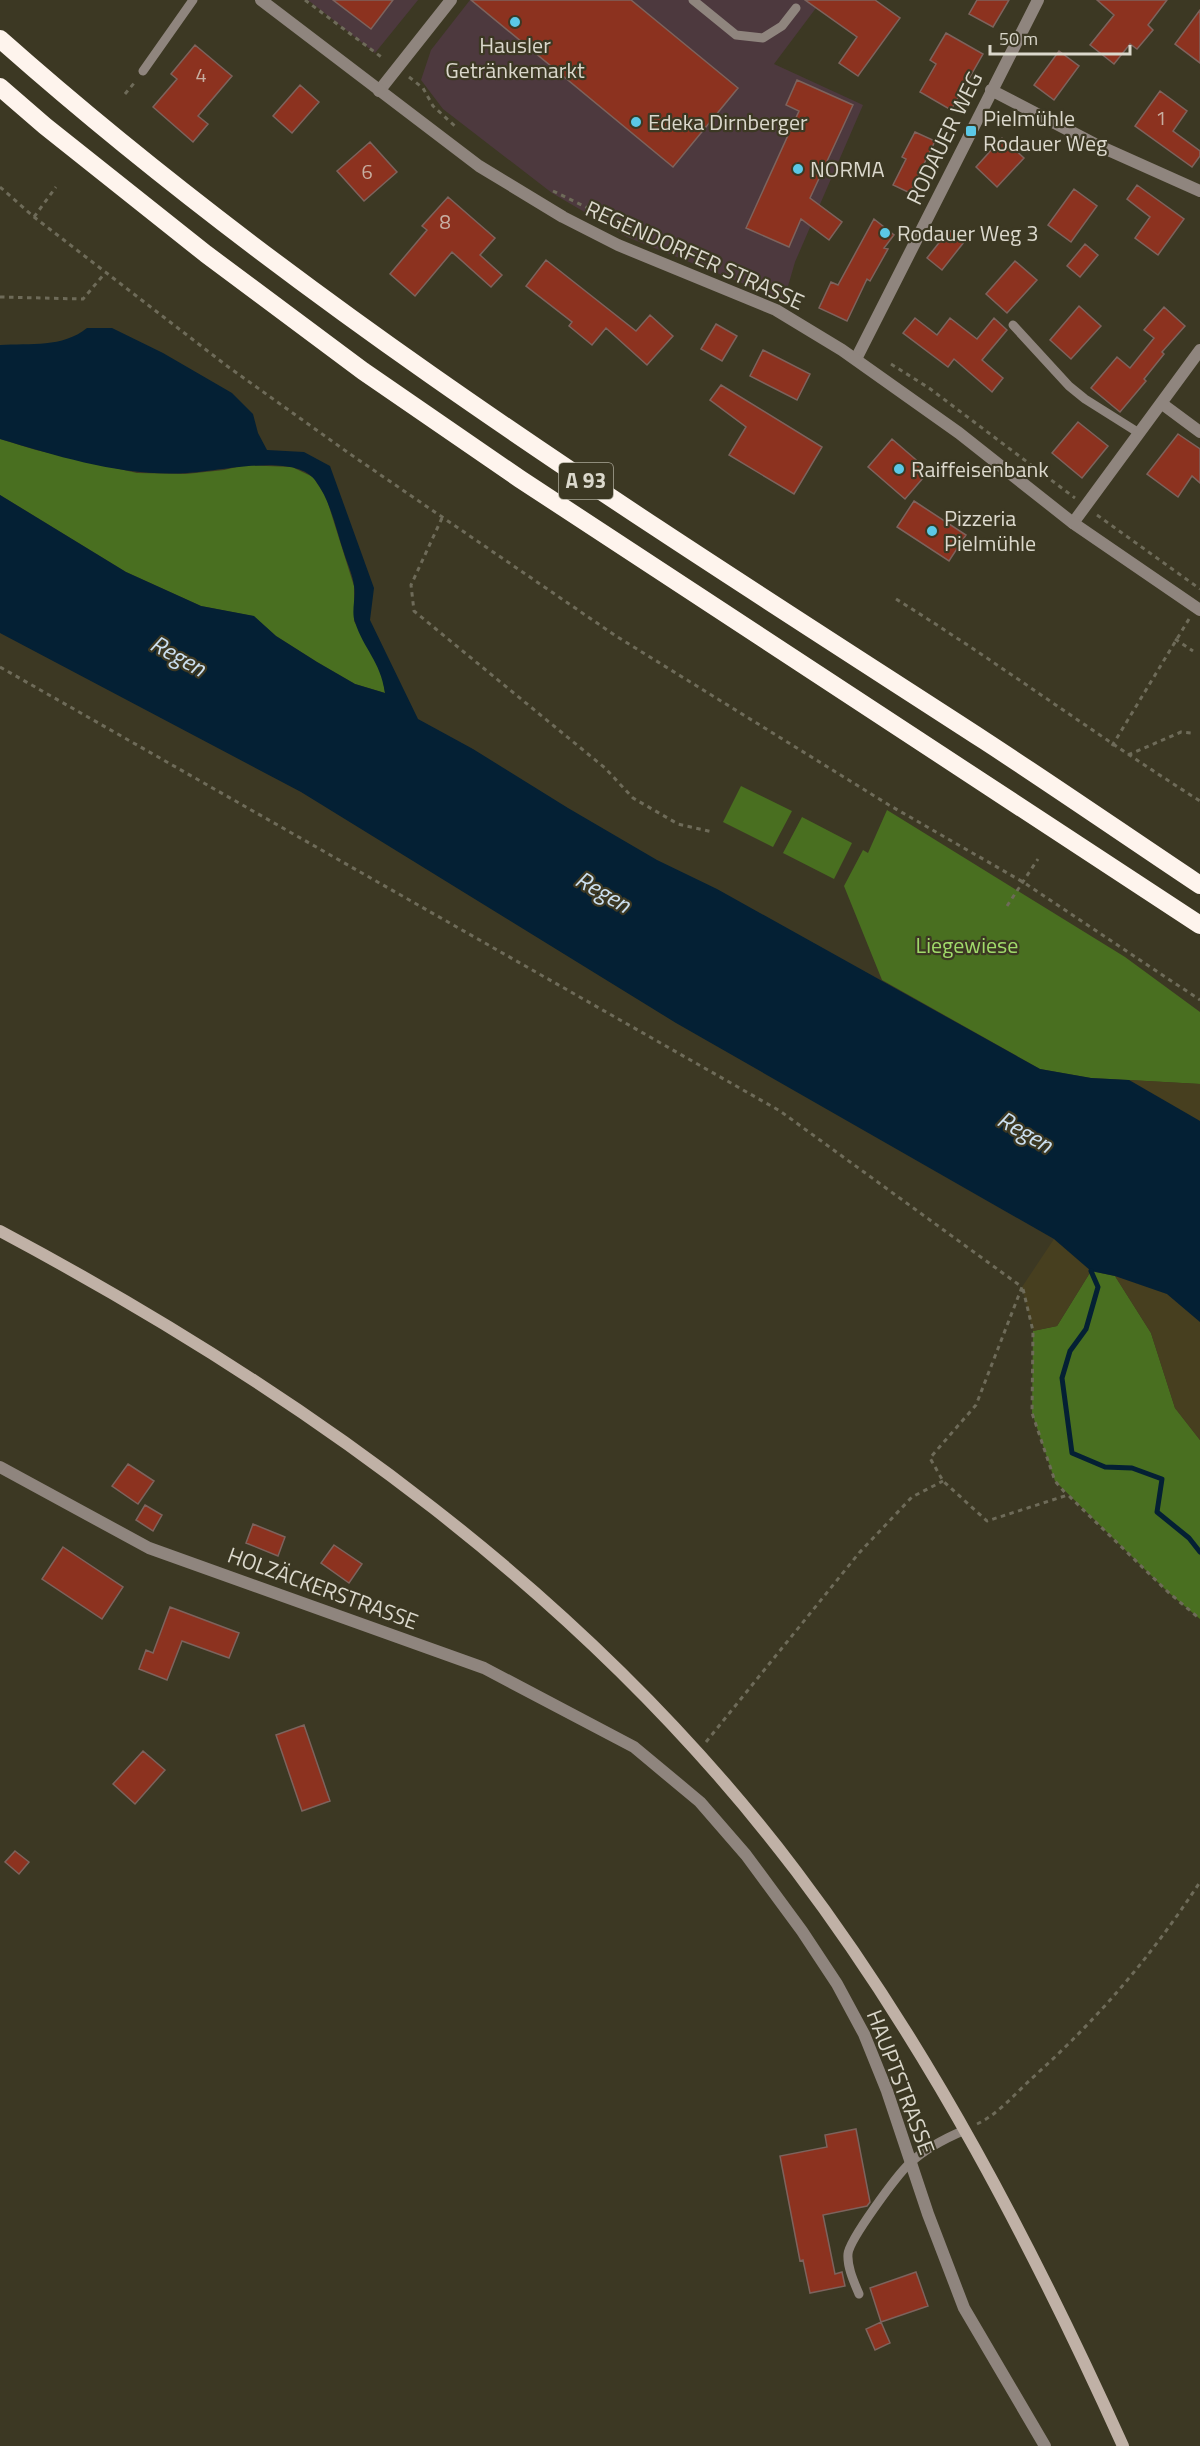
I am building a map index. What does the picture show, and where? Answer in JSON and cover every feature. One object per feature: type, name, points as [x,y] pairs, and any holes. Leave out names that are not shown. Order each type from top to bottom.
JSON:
[{"type":"highway","name":"A 93","points":[[0,39],[85,112],[227,225],[382,342],[535,447],[990,744],[1200,885]]},
{"type":"highway","name":"A 93","points":[[0,87],[45,126],[206,254],[363,371],[520,479],[1200,925]]},
{"type":"main road","name":"HAUPTSTRASSE","points":[[0,1231],[158,1320],[248,1376],[378,1465],[452,1521],[522,1580],[608,1660],[699,1756],[794,1868],[845,1939],[898,2020],[964,2130],[1030,2252],[1123,2446]]},
{"type":"street","name":"REGENDORFER STRASSE","points":[[261,0],[479,165],[563,217],[618,245],[776,310],[856,359],[959,433],[1073,523],[1198,609]]},
{"type":"street","points":[[379,91],[451,0]]},
{"type":"street","name":"RODAUER WEG","points":[[856,359],[1038,0]]},
{"type":"street","points":[[991,90],[1097,145],[1200,191]]},
{"type":"street","points":[[1073,523],[1200,350]]},
{"type":"street","points":[[1161,403],[1200,432]]},
{"type":"street","name":"HOLZÄCKERSTRASSE","points":[[0,1467],[149,1548],[484,1668],[633,1747]]},
{"type":"street","name":"HAUPTSTRASSE","points":[[633,1747],[700,1802],[746,1854],[802,1930],[837,1984],[864,2034],[887,2091],[910,2163],[964,2308],[1045,2446]]},
{"type":"lane","points":[[143,71],[193,0]]},
{"type":"lane","points":[[693,0],[736,34],[763,38],[782,26],[796,8]]},
{"type":"lane","points":[[1013,325],[1069,386],[1085,399],[1139,433]]},
{"type":"lane","points":[[859,2294],[852,2276],[848,2253],[868,2217],[910,2163],[944,2139],[964,2130]]},
{"type":"path","points":[[305,0],[423,88],[433,106],[463,133]]},
{"type":"path","points":[[0,187],[105,273],[256,386],[442,518],[626,642],[889,805],[1023,882],[1200,1000]]},
{"type":"path","points":[[34,217],[56,187]]},
{"type":"path","points":[[551,190],[627,227],[644,239]]},
{"type":"path","points":[[0,297],[83,299],[105,273]]},
{"type":"path","points":[[863,346],[929,388],[1085,506],[1200,589]]},
{"type":"path","points":[[442,518],[411,585],[414,611],[605,768],[633,798],[678,824],[713,832]]},
{"type":"path","points":[[896,599],[995,663],[1112,746],[1200,801]]},
{"type":"path","points":[[1112,746],[1175,639],[1198,609]]},
{"type":"path","points":[[1175,639],[1193,651]]},
{"type":"path","points":[[0,667],[780,1111],[1022,1287],[1033,1331],[1032,1413],[1055,1480],[1068,1496],[1168,1592],[1200,1619]]},
{"type":"path","points":[[1128,756],[1181,732],[1191,733]]},
{"type":"path","points":[[1007,906],[1038,859]]},
{"type":"path","points":[[1022,1287],[976,1405],[930,1458],[943,1481],[987,1521],[1068,1496]]},
{"type":"path","points":[[699,1756],[859,1553],[912,1497],[943,1481]]},
{"type":"path","points":[[964,2130],[983,2121],[999,2108],[1075,2039],[1133,1976],[1200,1882]]},
{"type":"shaded area","points":[[308,0],[418,0],[375,53]]},
{"type":"shaded area","points":[[470,0],[822,0],[774,64],[863,105],[795,262],[784,300],[627,237],[552,193],[443,109],[421,80],[431,50]]},
{"type":"green space","points":[[0,439],[36,450],[137,473],[186,474],[245,465],[292,467],[313,477],[326,497],[354,586],[354,621],[382,673],[385,693],[355,684],[317,662],[276,636],[253,616],[201,606],[126,572],[0,495]]},
{"type":"green space","points":[[741,786],[792,811],[773,847],[723,822]]},
{"type":"green space","name":"Liegewiese","points":[[887,810],[1125,957],[1200,1012],[1200,1084],[1091,1078],[1040,1069],[882,980],[844,886],[863,850],[868,853]]},
{"type":"green space","points":[[802,817],[852,843],[834,879],[783,853]]},
{"type":"green space","points":[[1091,1271],[1115,1276],[1151,1333],[1175,1408],[1200,1440],[1200,1619],[1168,1592],[1055,1481],[1032,1413],[1033,1331],[1057,1326]]},
{"type":"sand","points":[[1129,1080],[1200,1084],[1200,1121]]},
{"type":"sand","points":[[1054,1239],[1091,1271],[1057,1326],[1033,1331],[1022,1287]]},
{"type":"sand","points":[[1115,1276],[1167,1294],[1200,1322],[1200,1440],[1175,1408],[1151,1333]]},
{"type":"water","name":"Regen","points":[[87,328],[112,328],[163,353],[232,393],[253,414],[258,433],[267,450],[304,452],[330,466],[374,588],[370,620],[418,719],[473,749],[657,860],[717,889],[1040,1069],[1091,1078],[1129,1080],[1200,1121],[1200,1322],[1167,1294],[1115,1276],[1091,1271],[1054,1239],[676,1023],[301,792],[0,633],[0,495],[126,572],[201,606],[254,616],[276,636],[317,662],[355,684],[385,693],[376,663],[355,622],[353,578],[329,506],[321,488],[305,472],[273,465],[187,473],[140,472],[92,464],[0,439],[0,345],[57,342]]},
{"type":"building","points":[[333,0],[393,0],[371,29]]},
{"type":"building","points":[[471,0],[631,0],[738,88],[673,167]]},
{"type":"building","points":[[805,0],[875,0],[900,18],[858,76],[839,63],[857,37]]},
{"type":"building","points":[[977,0],[1009,0],[993,27],[969,14]]},
{"type":"building","points":[[1097,0],[1167,0],[1148,25],[1153,30],[1137,49],[1130,44],[1114,64],[1090,45],[1114,15]]},
{"type":"building","points":[[1200,10],[1200,63],[1175,44]]},
{"type":"building","points":[[946,33],[983,54],[951,110],[920,92],[936,64],[930,60]]},
{"type":"building","points":[[195,45],[232,76],[198,116],[208,124],[193,142],[153,107],[177,79],[171,74]]},
{"type":"building","points":[[1059,51],[1079,66],[1054,100],[1034,85]]},
{"type":"building","name":"NORMA","points":[[797,80],[853,105],[810,198],[842,222],[829,240],[801,219],[789,247],[746,228],[799,111],[786,105]]},
{"type":"building","points":[[300,85],[319,102],[292,133],[273,116]]},
{"type":"building","points":[[1160,91],[1187,111],[1173,131],[1200,151],[1200,156],[1192,167],[1135,126]]},
{"type":"building","points":[[915,132],[935,141],[910,193],[893,185],[906,159],[902,157]]},
{"type":"building","points":[[1002,138],[1024,158],[997,187],[976,167]]},
{"type":"building","points":[[370,142],[397,172],[364,201],[337,171]]},
{"type":"building","points":[[1137,185],[1184,219],[1158,255],[1135,238],[1150,217],[1127,199]]},
{"type":"building","points":[[1074,189],[1097,206],[1071,242],[1048,225]]},
{"type":"building","points":[[448,197],[495,238],[480,255],[502,275],[491,287],[452,252],[415,296],[390,274],[427,230],[422,226]]},
{"type":"building","points":[[874,219],[894,235],[884,248],[888,249],[870,281],[867,279],[847,321],[819,308],[831,282],[838,285]]},
{"type":"building","points":[[949,230],[964,242],[942,270],[927,258]]},
{"type":"building","points":[[1085,244],[1098,255],[1080,277],[1067,266]]},
{"type":"building","points":[[546,260],[636,331],[650,315],[673,336],[647,365],[606,328],[592,345],[569,326],[572,322],[526,286]]},
{"type":"building","points":[[1015,261],[1037,280],[1007,313],[986,294]]},
{"type":"building","points":[[1079,306],[1101,326],[1071,359],[1050,340]]},
{"type":"building","points":[[1164,307],[1185,326],[1162,352],[1164,354],[1144,379],[1146,381],[1120,412],[1091,388],[1117,357],[1130,368],[1154,338],[1144,330]]},
{"type":"building","points":[[915,318],[937,335],[950,318],[977,339],[994,318],[1007,330],[982,360],[1003,378],[992,392],[954,359],[948,367],[903,333]]},
{"type":"building","points":[[716,324],[737,336],[722,361],[701,349]]},
{"type":"building","points":[[763,350],[810,374],[797,400],[750,376]]},
{"type":"building","points":[[721,385],[822,447],[794,494],[729,455],[746,427],[710,400]]},
{"type":"building","points":[[1078,422],[1108,446],[1082,478],[1052,453]]},
{"type":"building","points":[[1178,434],[1200,449],[1200,483],[1192,476],[1178,497],[1147,474]]},
{"type":"building","name":"Raiffeisenbank","points":[[892,439],[929,471],[905,499],[868,467]]},
{"type":"building","name":"Pizzeria Pielmühle","points":[[914,501],[966,535],[949,561],[897,527]]},
{"type":"building","points":[[128,1464],[154,1481],[138,1504],[112,1486]]},
{"type":"building","points":[[145,1505],[162,1515],[153,1531],[136,1520]]},
{"type":"building","points":[[253,1524],[285,1537],[278,1556],[246,1543]]},
{"type":"building","points":[[334,1545],[362,1564],[349,1583],[321,1563]]},
{"type":"building","points":[[63,1547],[123,1587],[102,1619],[42,1579]]},
{"type":"building","points":[[170,1607],[239,1633],[229,1658],[182,1641],[167,1680],[139,1669],[146,1650],[153,1653]]},
{"type":"building","points":[[304,1725],[330,1801],[302,1811],[276,1735]]},
{"type":"building","points":[[143,1751],[165,1770],[135,1804],[113,1784]]},
{"type":"building","points":[[15,1851],[29,1862],[19,1874],[5,1862]]},
{"type":"building","points":[[856,2129],[870,2202],[867,2206],[823,2215],[835,2274],[842,2272],[845,2286],[810,2293],[803,2260],[800,2261],[780,2156],[827,2147],[825,2135]]},
{"type":"building","points":[[916,2272],[928,2306],[881,2322],[870,2288]]},
{"type":"building","points":[[881,2322],[890,2343],[875,2350],[866,2329]]},
{"type":"waterway","points":[[1091,1271],[1098,1287],[1086,1329],[1070,1351],[1062,1378],[1072,1453],[1105,1467],[1132,1468],[1162,1479],[1157,1512],[1189,1538],[1200,1552]]},
{"type":"place","name":"Hausler Getränkemarkt","points":[[515,22]]},
{"type":"place","name":"Edeka Dirnberger","points":[[636,122]]},
{"type":"place","name":"Pielmühle Rodauer Weg","points":[[971,131]]},
{"type":"place","name":"NORMA","points":[[798,169]]},
{"type":"place","name":"Rodauer Weg 3","points":[[885,233]]},
{"type":"place","name":"Raiffeisenbank","points":[[899,469]]},
{"type":"place","name":"Pizzeria Pielmühle","points":[[932,531]]}]
